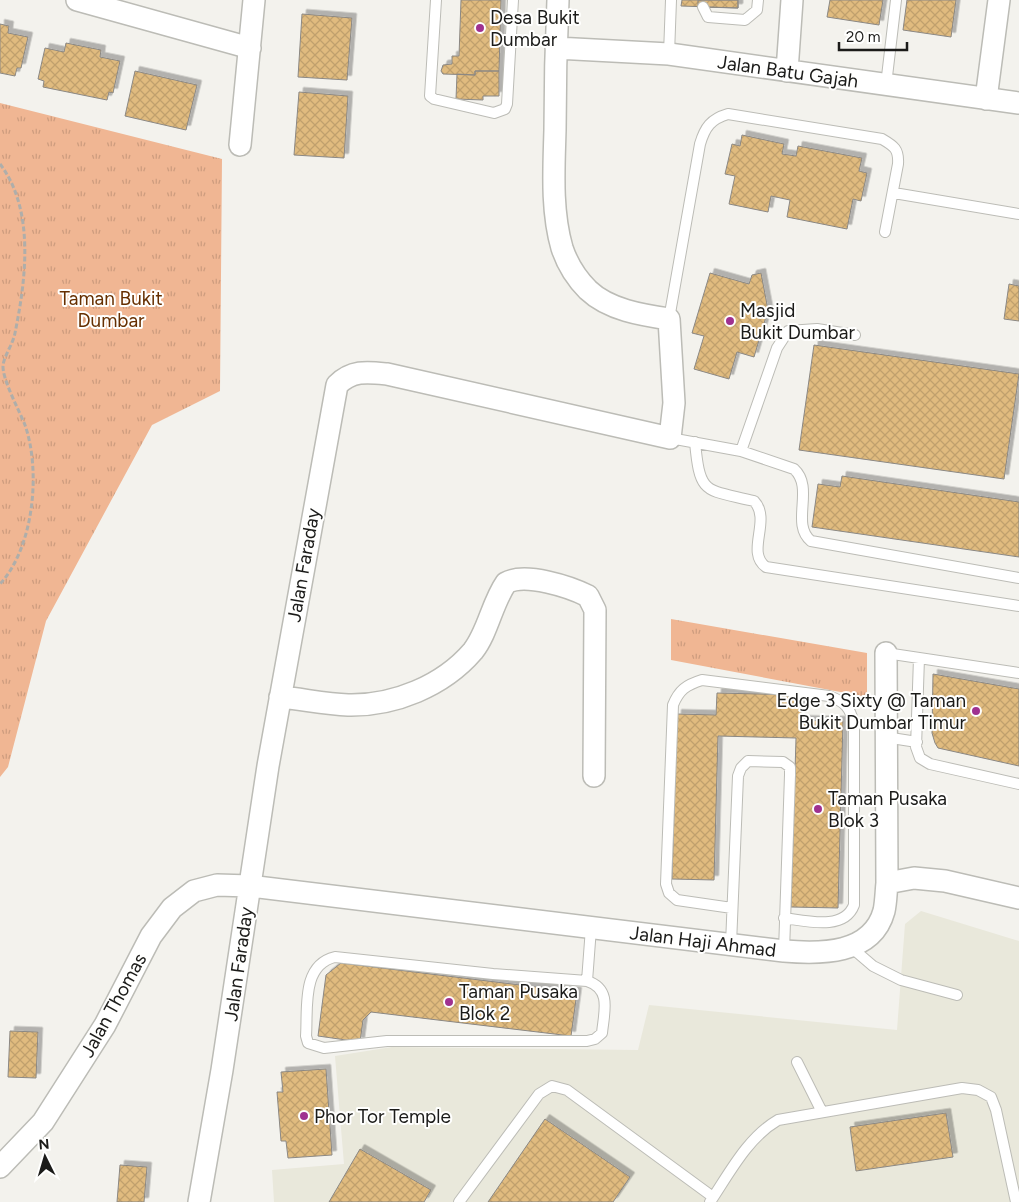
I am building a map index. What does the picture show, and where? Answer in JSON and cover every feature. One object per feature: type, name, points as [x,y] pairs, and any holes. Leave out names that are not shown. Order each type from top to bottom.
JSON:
[{"type":"street","points":[[78,0],[250,48]]},
{"type":"street","points":[[240,145],[254,0]]},
{"type":"street","points":[[558,0],[554,176],[556,211],[562,248],[572,270],[588,290],[602,300],[638,314],[670,320],[674,403],[670,438]]},
{"type":"street","points":[[787,71],[792,0]]},
{"type":"street","points":[[986,98],[999,0]]},
{"type":"street","name":"Jalan Batu Gajah","points":[[556,48],[669,54],[1019,103]]},
{"type":"street","name":"Jalan Faraday","points":[[199,1202],[222,1070],[280,697],[337,385],[345,377],[357,372],[387,374],[670,438]]},
{"type":"street","points":[[280,697],[348,705],[386,701],[416,692],[447,676],[474,650],[506,583],[520,578],[539,581],[580,592],[588,596],[593,602],[595,610],[594,776]]},
{"type":"street","points":[[852,948],[874,929],[884,911],[887,883],[886,653]]},
{"type":"street","points":[[887,883],[914,878],[945,881],[1019,898]]},
{"type":"street","name":"Jalan Thomas","points":[[0,1167],[43,1122],[105,1025],[151,936],[172,908],[194,891],[216,885],[250,886]]},
{"type":"street","name":"Jalan Haji Ahmad","points":[[250,886],[784,951],[810,953],[852,948]]},
{"type":"lane","points":[[436,0],[430,96],[434,99],[494,113],[505,109],[507,104],[512,0]]},
{"type":"lane","points":[[669,54],[671,0]]},
{"type":"lane","points":[[703,7],[708,17],[745,20],[758,10],[758,0]]},
{"type":"lane","points":[[886,85],[896,0]]},
{"type":"lane","points":[[670,320],[700,144],[708,124],[717,117],[728,114],[882,139],[895,146],[898,154],[894,193],[885,232]]},
{"type":"lane","points":[[894,193],[1019,214]]},
{"type":"lane","points":[[741,451],[777,348],[788,330],[817,330],[855,335]]},
{"type":"lane","points":[[670,438],[741,451],[794,469],[800,474],[804,493],[803,526],[806,538],[811,541],[1019,578]]},
{"type":"lane","points":[[694,442],[700,480],[708,489],[754,501],[759,506],[761,514],[757,555],[760,563],[766,568],[1019,606]]},
{"type":"lane","points":[[886,653],[1019,673]]},
{"type":"lane","points":[[919,658],[917,753],[924,762],[1019,784]]},
{"type":"lane","points":[[732,908],[677,900],[669,894],[666,884],[673,705],[678,693],[688,685],[702,680],[829,696],[843,701],[851,709],[854,724],[854,905],[844,920],[836,922],[784,918]]},
{"type":"lane","points":[[885,737],[917,742]]},
{"type":"lane","points":[[731,944],[741,768],[748,761],[782,762],[790,766],[784,951]]},
{"type":"lane","points":[[587,981],[591,928]]},
{"type":"lane","points":[[852,948],[873,966],[901,980],[957,995]]},
{"type":"lane","points":[[334,957],[493,974],[587,981],[602,989],[605,1000],[602,1033],[595,1039],[586,1041],[387,1041],[324,1048],[308,1043],[306,1036],[309,983],[314,970],[324,960],[334,957]]},
{"type":"lane","points":[[797,1062],[822,1112]]},
{"type":"lane","points":[[459,1202],[539,1094],[552,1086],[567,1090],[712,1199],[764,1128],[778,1120],[962,1088],[978,1090],[991,1097],[996,1110],[1016,1202]]},
{"type":"path","points":[[0,164],[9,176],[20,203],[24,242],[20,302],[15,335],[3,364],[4,375],[26,428],[30,445],[32,486],[30,520],[21,552],[0,584]]},
{"type":"shaded area","points":[[921,911],[1019,941],[1019,1202],[274,1202],[272,1170],[344,1164],[335,1056],[392,1047],[638,1050],[649,1005],[897,1030],[905,924]]},
{"type":"green space","name":"Taman Bukit Dumbar","points":[[0,103],[222,159],[220,391],[152,425],[46,621],[8,767],[0,777]]},
{"type":"green space","points":[[671,619],[867,653],[867,697],[671,660]]},
{"type":"building","name":"Desa Bukit Dumbar","points":[[461,0],[501,0],[499,71],[475,71],[475,75],[443,74],[441,71],[443,65],[452,64],[452,56],[459,56]]},
{"type":"building","points":[[682,0],[738,0],[738,8],[681,6]]},
{"type":"building","points":[[698,0],[738,0],[738,8],[698,7]]},
{"type":"building","points":[[830,0],[883,0],[879,25],[827,17]]},
{"type":"building","points":[[907,0],[956,0],[951,37],[903,30]]},
{"type":"building","points":[[302,14],[352,18],[347,80],[298,77]]},
{"type":"building","points":[[0,24],[9,26],[8,33],[28,37],[21,68],[17,68],[15,76],[0,73]]},
{"type":"building","points":[[66,43],[101,50],[100,57],[120,61],[113,93],[109,92],[107,100],[43,87],[44,81],[38,79],[45,48],[64,52]]},
{"type":"building","points":[[135,71],[197,85],[186,130],[125,116]]},
{"type":"building","points":[[475,71],[499,71],[499,96],[483,96],[483,100],[456,99],[457,74],[475,75]]},
{"type":"building","points":[[299,92],[348,96],[344,158],[294,155]]},
{"type":"building","points":[[742,135],[784,144],[782,154],[796,156],[798,146],[862,158],[859,171],[867,173],[861,201],[853,199],[847,229],[787,217],[790,200],[771,196],[768,212],[729,204],[735,176],[725,174],[732,144],[740,146]]},
{"type":"building","name":"Masjid Bukit Dumbar","points":[[710,273],[749,284],[752,275],[761,273],[768,310],[754,357],[737,352],[729,379],[694,369],[704,336],[692,333]]},
{"type":"building","points":[[1009,284],[1019,286],[1019,321],[1004,319]]},
{"type":"building","points":[[814,345],[1019,374],[1004,479],[799,450]]},
{"type":"building","points":[[842,476],[1019,502],[1019,557],[812,527],[818,484],[840,487]]},
{"type":"building","name":"Edge 3 Sixty @ Taman Bukit Dumbar Timur","points":[[933,674],[1019,689],[1019,766],[938,748],[932,733]]},
{"type":"building","name":"Taman Pusaka Blok 3","points":[[717,693],[801,695],[801,720],[843,721],[838,908],[791,907],[796,738],[718,736],[714,880],[672,879],[677,714],[716,715]]},
{"type":"building","name":"Taman Pusaka Blok 2","points":[[341,963],[577,992],[571,1036],[371,1012],[363,1020],[360,1042],[318,1036],[326,975]]},
{"type":"building","points":[[10,1031],[38,1032],[36,1078],[8,1077]]},
{"type":"building","name":"Phor Tor Temple","points":[[326,1069],[332,1155],[288,1158],[286,1141],[281,1141],[277,1092],[283,1092],[281,1072]]},
{"type":"building","points":[[946,1113],[953,1157],[856,1171],[850,1127]]},
{"type":"building","points":[[545,1119],[630,1177],[613,1202],[488,1202]]},
{"type":"building","points":[[360,1149],[431,1190],[424,1202],[329,1202]]},
{"type":"building","points":[[120,1165],[147,1167],[144,1202],[117,1202]]},
{"type":"place","name":"Desa Bukit Dumbar","points":[[480,28]]},
{"type":"place","name":"Masjid Bukit Dumbar","points":[[730,321]]},
{"type":"place","name":"Edge 3 Sixty @ Taman Bukit Dumbar Timur","points":[[976,711]]},
{"type":"place","name":"Taman Pusaka Blok 3","points":[[818,809]]},
{"type":"place","name":"Taman Pusaka Blok 2","points":[[449,1002]]},
{"type":"place","name":"Phor Tor Temple","points":[[304,1116]]}]
